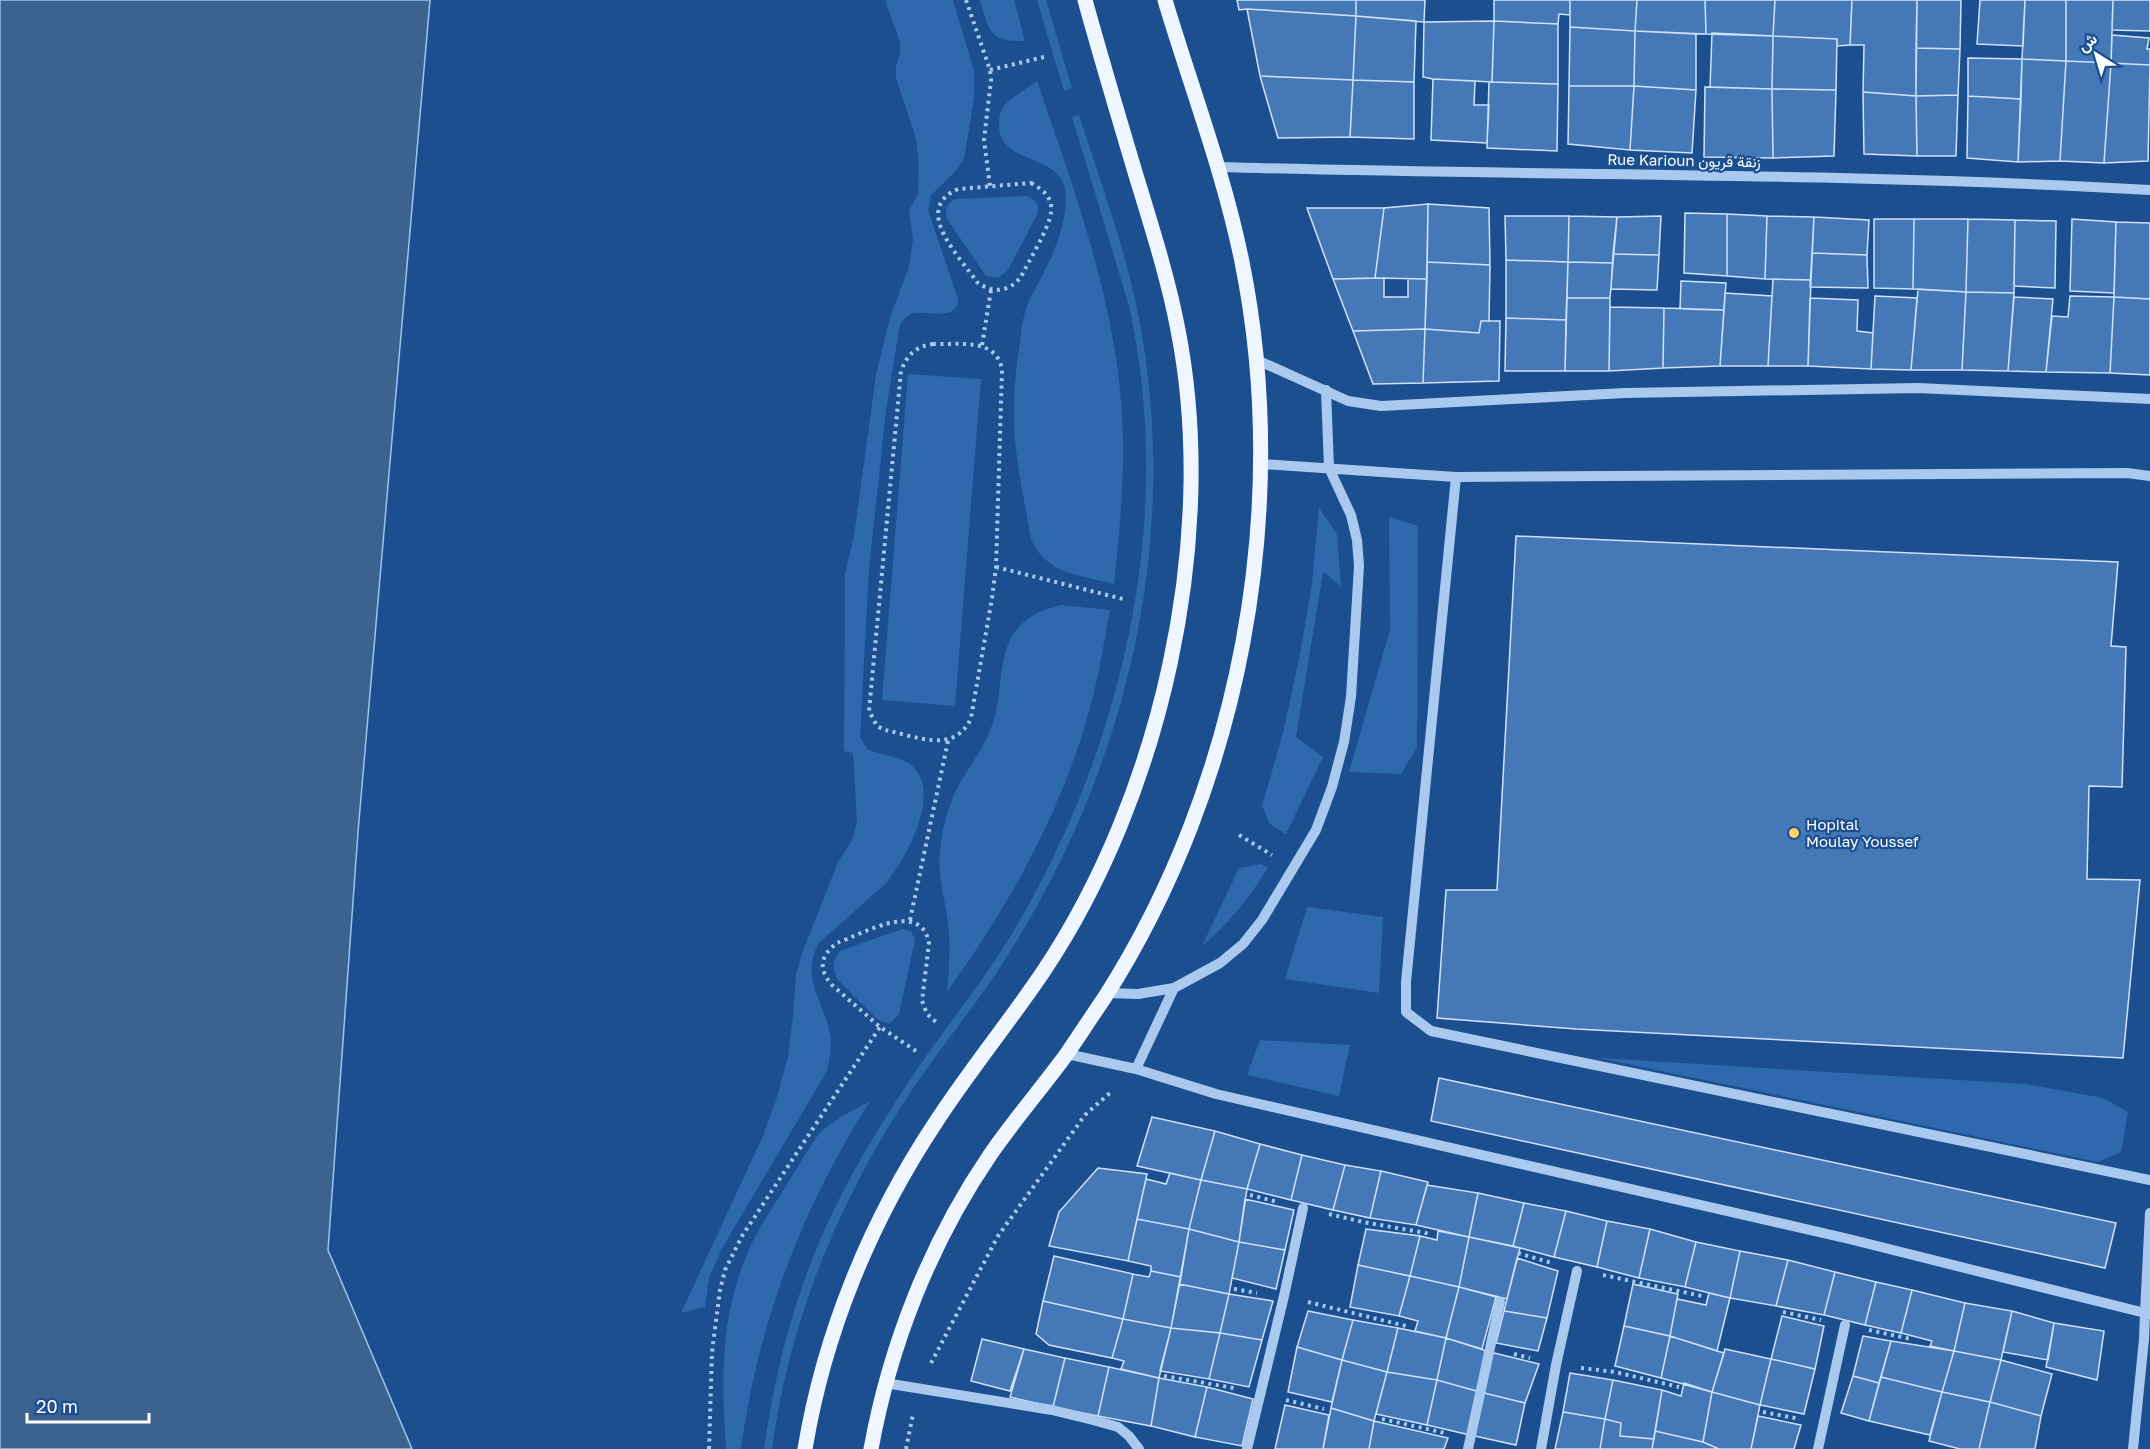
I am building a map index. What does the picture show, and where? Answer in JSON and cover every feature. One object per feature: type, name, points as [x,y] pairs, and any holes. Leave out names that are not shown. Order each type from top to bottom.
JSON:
[{"type":"main road","points":[[805,1449],[835,1329],[876,1226],[904,1173],[935,1123],[1044,971],[1075,918],[1102,864],[1127,808],[1147,750],[1163,692],[1175,633],[1185,573],[1191,513],[1192,452],[1186,380],[1179,332],[1166,273],[1085,0]]},
{"type":"main road","points":[[871,1449],[885,1383],[904,1323],[924,1274],[957,1208],[990,1154],[1067,1054],[1107,993],[1143,929],[1174,864],[1201,796],[1223,727],[1236,675],[1254,571],[1261,464],[1257,360],[1242,263],[1218,167],[1165,0]]},
{"type":"street","name":"Rue Karioun زنقة قريون","points":[[1218,167],[1724,176],[2150,190]]},
{"type":"street","points":[[1257,360],[1348,401],[1381,406],[1625,393],[1918,388],[2150,399]]},
{"type":"street","points":[[1107,993],[1138,994],[1174,988],[1220,963],[1243,944],[1262,920],[1316,830],[1332,787],[1344,742],[1350,697],[1359,566],[1357,540],[1351,515],[1329,468],[1326,390]]},
{"type":"street","points":[[1261,464],[1456,477],[2103,473],[2150,476]]},
{"type":"street","points":[[1456,477],[1406,982],[1406,1012],[1431,1030],[2150,1180]]},
{"type":"street","points":[[1136,1070],[1174,988]]},
{"type":"street","points":[[1067,1054],[1136,1070],[1216,1094],[1849,1239],[2147,1314]]},
{"type":"street","points":[[1247,1449],[1303,1208]]},
{"type":"street","points":[[2133,1449],[2147,1314],[2150,1213]]},
{"type":"street","points":[[1541,1449],[1556,1365],[1577,1271]]},
{"type":"street","points":[[1468,1445],[1500,1302]]},
{"type":"street","points":[[1818,1449],[1845,1325]]},
{"type":"street","points":[[885,1383],[1052,1410],[1093,1420],[1118,1427],[1130,1436],[1139,1449]]},
{"type":"path","points":[[966,0],[990,70],[991,80],[984,140],[990,186]]},
{"type":"path","points":[[990,70],[1044,57]]},
{"type":"path","points":[[1031,183],[1042,189],[1049,199],[1051,212],[1021,277],[1008,288],[992,290],[977,282],[943,233],[938,223],[937,212],[941,201],[948,193],[958,189],[990,186],[1031,183]]},
{"type":"path","points":[[982,346],[992,290]]},
{"type":"path","points":[[933,344],[982,346],[996,354],[1002,370],[996,567],[971,718],[967,728],[948,741],[937,741],[885,730],[878,726],[869,711],[869,702],[901,371],[905,360],[922,346],[933,344]]},
{"type":"path","points":[[996,567],[1123,599]]},
{"type":"path","points":[[910,920],[948,741]]},
{"type":"path","points":[[1239,835],[1293,868]]},
{"type":"path","points":[[916,1051],[880,1027],[825,978],[822,968],[829,949],[837,943],[897,921],[910,920],[917,923],[928,936],[929,943],[922,1001],[927,1014],[937,1023]]},
{"type":"path","points":[[710,1449],[712,1352],[720,1290],[725,1270],[742,1236],[880,1027]]},
{"type":"path","points":[[906,1449],[918,1389],[998,1236],[1085,1115],[1136,1070]]},
{"type":"path","points":[[1250,1195],[1363,1222],[1431,1234]]},
{"type":"path","points":[[1518,1253],[1577,1271],[1702,1296]]},
{"type":"path","points":[[1284,1296],[1410,1327]]},
{"type":"path","points":[[1490,1348],[1556,1365],[1615,1372],[1678,1387]]},
{"type":"path","points":[[1164,1376],[1261,1394],[1324,1409]]},
{"type":"path","points":[[1763,1412],[1824,1424]]},
{"type":"path","points":[[1382,1419],[1442,1432],[1468,1445]]},
{"type":"shaded area","points":[[0,0],[430,0],[358,832],[328,1250],[412,1449],[0,1449]]},
{"type":"shaded area","points":[[885,0],[953,0],[974,71],[974,98],[964,159],[954,173],[931,195],[928,210],[958,299],[957,306],[953,311],[947,313],[911,314],[900,324],[886,410],[869,570],[860,737],[867,749],[901,759],[911,765],[920,777],[924,791],[923,807],[912,842],[886,883],[818,944],[813,957],[812,980],[830,1034],[827,1071],[721,1250],[709,1278],[705,1307],[681,1313],[763,1136],[777,1097],[788,1057],[796,975],[801,956],[838,862],[851,842],[857,819],[853,753],[844,751],[845,573],[854,536],[876,375],[890,317],[909,267],[913,239],[909,210],[918,194],[919,166],[916,138],[896,78],[900,42]]},
{"type":"shaded area","points":[[980,0],[1014,0],[1025,41],[997,37],[989,27]]},
{"type":"shaded area","points":[[1037,0],[1046,0],[1072,88],[1064,91]]},
{"type":"shaded area","points":[[1037,81],[1087,233],[1115,349],[1122,413],[1123,462],[1114,584],[1064,571],[1043,558],[1030,535],[1019,471],[1014,400],[1023,322],[1028,303],[1059,237],[1066,198],[1063,183],[1056,173],[1045,165],[1021,155],[1002,140],[999,122],[1001,111],[1007,102]]},
{"type":"shaded area","points":[[1079,115],[1114,221],[1136,302],[1151,412],[1153,494],[1146,577],[1132,658],[1110,737],[1082,815],[1046,889],[993,978],[923,1074],[886,1131],[841,1217],[821,1262],[791,1354],[772,1449],[764,1449],[774,1390],[788,1330],[807,1273],[830,1218],[856,1168],[894,1104],[993,964],[1020,920],[1057,850],[1088,777],[1113,701],[1131,623],[1142,544],[1146,464],[1142,385],[1129,306],[1072,117]]},
{"type":"shaded area","points":[[1026,196],[1036,203],[1037,215],[1008,270],[998,278],[986,276],[947,219],[947,206],[957,199]]},
{"type":"shaded area","points":[[908,374],[981,379],[955,706],[882,700]]},
{"type":"shaded area","points":[[1319,508],[1337,534],[1341,586],[1323,572],[1296,737],[1323,757],[1286,834],[1270,824],[1262,806],[1283,733],[1299,659],[1312,584]]},
{"type":"shaded area","points":[[1389,517],[1418,526],[1417,747],[1401,774],[1349,772],[1390,630]]},
{"type":"shaded area","points":[[1061,605],[1110,610],[1090,708],[1065,784],[1031,856],[992,926],[947,992],[949,932],[939,861],[944,824],[953,797],[992,725],[1006,650],[1010,640],[1025,621],[1045,610]]},
{"type":"shaded area","points":[[1261,864],[1268,867],[1254,889],[1230,919],[1202,946],[1239,868]]},
{"type":"shaded area","points":[[1307,907],[1383,917],[1379,993],[1285,979]]},
{"type":"shaded area","points":[[902,929],[911,931],[915,940],[899,1014],[890,1023],[883,1022],[877,1019],[838,980],[834,962],[840,951]]},
{"type":"shaded area","points":[[1260,1040],[1350,1045],[1339,1096],[1247,1075]]},
{"type":"shaded area","points":[[1599,1058],[2026,1084],[2103,1098],[2128,1112],[2121,1152],[2098,1162]]},
{"type":"shaded area","points":[[870,1101],[824,1183],[786,1268],[759,1357],[741,1449],[726,1449],[723,1396],[725,1344],[728,1319],[741,1268],[759,1230],[821,1131]]},
{"type":"building","points":[[1237,0],[1356,0],[1356,16],[1239,10]]},
{"type":"building","points":[[1356,0],[1425,0],[1424,22],[1356,16]]},
{"type":"building","points":[[1494,0],[1570,0],[1570,15],[1559,14],[1558,24],[1494,21]]},
{"type":"building","points":[[1570,0],[1637,0],[1635,31],[1570,27]]},
{"type":"building","points":[[1637,0],[1705,0],[1706,34],[1635,31]]},
{"type":"building","points":[[1705,0],[1775,0],[1773,36],[1706,34]]},
{"type":"building","points":[[1775,0],[1852,0],[1850,45],[1837,46],[1837,39],[1773,36]]},
{"type":"building","points":[[1852,0],[1917,0],[1916,96],[1863,92],[1864,45],[1850,45]]},
{"type":"building","points":[[1917,0],[1961,0],[1960,49],[1916,48]]},
{"type":"building","points":[[1980,0],[2025,0],[2023,46],[1977,44]]},
{"type":"building","points":[[2025,0],[2066,0],[2066,61],[2022,59]]},
{"type":"building","points":[[2066,0],[2113,0],[2111,63],[2066,61]]},
{"type":"building","points":[[2113,0],[2150,0],[2150,31],[2112,30]]},
{"type":"building","points":[[1247,9],[1356,16],[1353,80],[1260,76]]},
{"type":"building","points":[[1356,16],[1416,21],[1414,82],[1353,80]]},
{"type":"building","points":[[1494,21],[1492,82],[1423,77],[1424,22]]},
{"type":"building","points":[[1494,21],[1558,24],[1558,84],[1492,82]]},
{"type":"building","points":[[1570,27],[1635,31],[1634,86],[1569,86]]},
{"type":"building","points":[[1635,31],[1696,34],[1696,90],[1634,86]]},
{"type":"building","points":[[1712,33],[1773,36],[1772,89],[1710,87]]},
{"type":"building","points":[[2112,35],[2149,38],[2147,49],[2150,49],[2150,65],[2111,63]]},
{"type":"building","points":[[1773,36],[1837,39],[1836,90],[1772,89]]},
{"type":"building","points":[[1916,48],[1960,49],[1958,95],[1916,96]]},
{"type":"building","points":[[1968,58],[2022,59],[2021,99],[1968,96]]},
{"type":"building","points":[[2022,59],[2066,61],[2060,161],[2018,162]]},
{"type":"building","points":[[2066,61],[2111,63],[2104,163],[2060,161]]},
{"type":"building","points":[[2111,63],[2150,65],[2148,161],[2104,163]]},
{"type":"building","points":[[1260,76],[1353,80],[1350,137],[1278,138]]},
{"type":"building","points":[[1433,79],[1475,81],[1474,105],[1489,105],[1487,143],[1431,140]]},
{"type":"building","points":[[1353,80],[1414,82],[1414,139],[1350,137]]},
{"type":"building","points":[[1489,82],[1558,84],[1557,151],[1487,148]]},
{"type":"building","points":[[1569,86],[1634,86],[1630,150],[1568,144]]},
{"type":"building","points":[[1634,86],[1696,90],[1692,153],[1630,150]]},
{"type":"building","points":[[1705,87],[1772,89],[1773,158],[1704,157]]},
{"type":"building","points":[[1772,89],[1836,90],[1834,156],[1773,158]]},
{"type":"building","points":[[1863,92],[1916,96],[1917,156],[1864,154]]},
{"type":"building","points":[[1958,95],[1956,156],[1917,156],[1916,96]]},
{"type":"building","points":[[1968,96],[2021,99],[2018,162],[1967,158]]},
{"type":"building","points":[[1428,204],[1427,279],[1375,278],[1384,208]]},
{"type":"building","points":[[1428,204],[1489,208],[1490,265],[1427,262]]},
{"type":"building","points":[[1307,208],[1384,208],[1375,278],[1333,279]]},
{"type":"building","points":[[1685,213],[1727,214],[1727,276],[1684,273]]},
{"type":"building","points":[[1727,214],[1767,216],[1765,279],[1727,276]]},
{"type":"building","points":[[1505,216],[1569,216],[1568,262],[1506,260]]},
{"type":"building","points":[[1569,216],[1617,217],[1613,263],[1568,262]]},
{"type":"building","points":[[1661,216],[1659,255],[1613,254],[1617,217]]},
{"type":"building","points":[[1767,216],[1814,217],[1811,280],[1765,279]]},
{"type":"building","points":[[1814,217],[1869,220],[1867,255],[1812,253]]},
{"type":"building","points":[[1874,219],[1914,219],[1913,289],[1874,288]]},
{"type":"building","points":[[1914,219],[1968,219],[1966,292],[1913,289]]},
{"type":"building","points":[[1968,219],[2015,220],[2014,293],[1966,292]]},
{"type":"building","points":[[2072,219],[2116,222],[2114,293],[2070,291]]},
{"type":"building","points":[[2015,220],[2056,221],[2055,288],[2014,286]]},
{"type":"building","points":[[2116,222],[2150,223],[2150,299],[2114,297]]},
{"type":"building","points":[[1812,253],[1867,255],[1868,288],[1810,287]]},
{"type":"building","points":[[1613,254],[1659,255],[1657,290],[1611,289]]},
{"type":"building","points":[[1506,260],[1568,262],[1566,320],[1506,318]]},
{"type":"building","points":[[1427,262],[1490,265],[1489,321],[1481,321],[1479,333],[1425,329]]},
{"type":"building","points":[[1568,262],[1613,263],[1610,298],[1567,298]]},
{"type":"building","points":[[1384,278],[1384,297],[1408,297],[1408,279],[1427,279],[1425,329],[1353,331],[1333,279]]},
{"type":"building","points":[[1773,279],[1811,280],[1808,366],[1768,366]]},
{"type":"building","points":[[1681,281],[1726,283],[1724,310],[1680,309]]},
{"type":"building","points":[[1918,289],[1966,292],[1962,370],[1911,370]]},
{"type":"building","points":[[1966,292],[2014,293],[2008,371],[1962,370]]},
{"type":"building","points":[[1725,293],[1772,296],[1768,366],[1720,366]]},
{"type":"building","points":[[1875,296],[1917,298],[1911,370],[1871,369]]},
{"type":"building","points":[[2070,296],[2114,297],[2110,373],[2046,372],[2052,316],[2068,317]]},
{"type":"building","points":[[2014,297],[2053,299],[2046,372],[2008,371]]},
{"type":"building","points":[[2114,297],[2150,299],[2150,375],[2110,373]]},
{"type":"building","points":[[1567,298],[1610,298],[1609,371],[1565,371]]},
{"type":"building","points":[[1810,298],[1858,300],[1857,331],[1873,333],[1871,369],[1808,366]]},
{"type":"building","points":[[1610,307],[1664,308],[1663,368],[1609,371]]},
{"type":"building","points":[[1664,308],[1724,310],[1720,366],[1663,368]]},
{"type":"building","points":[[1506,318],[1566,320],[1565,371],[1505,371]]},
{"type":"building","points":[[1481,321],[1500,321],[1499,381],[1423,383],[1425,329],[1479,333]]},
{"type":"building","points":[[1425,329],[1423,383],[1373,384],[1353,331]]},
{"type":"building","name":"Hopital Moulay Youssef","points":[[1516,536],[2118,562],[2111,646],[2126,647],[2122,787],[2089,786],[2087,879],[2140,880],[2123,1058],[1576,1029],[1437,1018],[1446,890],[1497,890]]},
{"type":"building","points":[[1439,1078],[2116,1223],[2105,1268],[1431,1121]]},
{"type":"building","points":[[1152,1117],[1215,1131],[1201,1180],[1137,1166]]},
{"type":"building","points":[[1215,1131],[1260,1144],[1247,1189],[1201,1180]]},
{"type":"building","points":[[1260,1144],[1302,1155],[1291,1200],[1247,1189]]},
{"type":"building","points":[[1302,1155],[1345,1165],[1333,1210],[1291,1200]]},
{"type":"building","points":[[1345,1165],[1381,1171],[1370,1218],[1333,1210]]},
{"type":"building","points":[[1098,1168],[1147,1174],[1128,1261],[1049,1246],[1059,1212]]},
{"type":"building","points":[[1381,1171],[1428,1182],[1416,1225],[1370,1218]]},
{"type":"building","points":[[1170,1173],[1201,1180],[1189,1229],[1137,1219],[1146,1179],[1166,1184]]},
{"type":"building","points":[[1201,1180],[1247,1189],[1239,1242],[1189,1229]]},
{"type":"building","points":[[1427,1185],[1478,1193],[1469,1237],[1416,1225]]},
{"type":"building","points":[[1478,1193],[1524,1203],[1513,1246],[1469,1237]]},
{"type":"building","points":[[1245,1199],[1294,1210],[1285,1250],[1239,1242]]},
{"type":"building","points":[[1524,1203],[1566,1211],[1554,1257],[1513,1246]]},
{"type":"building","points":[[1566,1211],[1607,1221],[1597,1267],[1554,1257]]},
{"type":"building","points":[[1137,1219],[1189,1229],[1181,1277],[1151,1271],[1151,1266],[1128,1261]]},
{"type":"building","points":[[1607,1221],[1650,1229],[1639,1278],[1597,1267]]},
{"type":"building","points":[[1189,1229],[1239,1242],[1229,1294],[1179,1284]]},
{"type":"building","points":[[1366,1229],[1420,1236],[1410,1276],[1358,1265]]},
{"type":"building","points":[[1650,1229],[1696,1242],[1685,1287],[1639,1278]]},
{"type":"building","points":[[1438,1231],[1469,1237],[1459,1287],[1410,1276],[1420,1236],[1437,1240]]},
{"type":"building","points":[[1469,1237],[1520,1248],[1507,1299],[1459,1287]]},
{"type":"building","points":[[1239,1242],[1285,1250],[1276,1289],[1232,1278]]},
{"type":"building","points":[[1696,1242],[1740,1251],[1730,1298],[1685,1287]]},
{"type":"building","points":[[1740,1251],[1788,1260],[1776,1306],[1730,1298]]},
{"type":"building","points":[[1054,1256],[1133,1274],[1123,1319],[1043,1301]]},
{"type":"building","points":[[1517,1258],[1558,1271],[1547,1318],[1504,1311]]},
{"type":"building","points":[[1788,1260],[1835,1272],[1824,1315],[1776,1306]]},
{"type":"building","points":[[1358,1265],[1410,1276],[1399,1316],[1350,1307]]},
{"type":"building","points":[[1151,1271],[1181,1277],[1171,1328],[1123,1319],[1133,1274],[1149,1277]]},
{"type":"building","points":[[1835,1272],[1876,1282],[1865,1325],[1824,1315]]},
{"type":"building","points":[[1410,1276],[1459,1287],[1446,1338],[1415,1331],[1418,1321],[1399,1316]]},
{"type":"building","points":[[1876,1282],[1912,1290],[1901,1333],[1865,1325]]},
{"type":"building","points":[[1179,1284],[1229,1294],[1220,1333],[1171,1328]]},
{"type":"building","points":[[1633,1284],[1678,1294],[1670,1336],[1624,1326]]},
{"type":"building","points":[[1459,1287],[1496,1297],[1482,1349],[1446,1338]]},
{"type":"building","points":[[1912,1290],[1965,1303],[1954,1351],[1930,1346],[1932,1341],[1901,1333]]},
{"type":"building","points":[[1709,1293],[1730,1298],[1717,1351],[1670,1336],[1677,1299],[1706,1305]]},
{"type":"building","points":[[1229,1294],[1273,1301],[1262,1340],[1220,1333]]},
{"type":"building","points":[[1043,1301],[1123,1319],[1112,1358],[1049,1345],[1036,1334]]},
{"type":"building","points":[[1965,1303],[2012,1311],[2001,1360],[1954,1351]]},
{"type":"building","points":[[1308,1311],[1353,1320],[1342,1360],[1297,1347]]},
{"type":"building","points":[[1504,1311],[1547,1318],[1538,1351],[1496,1343]]},
{"type":"building","points":[[2012,1311],[2054,1323],[2048,1360],[2003,1352]]},
{"type":"building","points":[[1782,1316],[1824,1326],[1815,1369],[1771,1359]]},
{"type":"building","points":[[1123,1319],[1171,1328],[1159,1378],[1121,1369],[1124,1361],[1112,1358]]},
{"type":"building","points":[[1353,1320],[1398,1328],[1387,1372],[1342,1360]]},
{"type":"building","points":[[2054,1323],[2104,1331],[2097,1380],[2046,1367]]},
{"type":"building","points":[[1624,1326],[1670,1336],[1661,1378],[1615,1366]]},
{"type":"building","points":[[1171,1328],[1220,1333],[1209,1379],[1160,1371]]},
{"type":"building","points":[[1398,1328],[1446,1338],[1437,1380],[1387,1372]]},
{"type":"building","points":[[1220,1333],[1262,1340],[1249,1387],[1209,1379]]},
{"type":"building","points":[[1670,1336],[1724,1353],[1712,1392],[1661,1378]]},
{"type":"building","points":[[1863,1336],[1891,1341],[1879,1383],[1853,1376]]},
{"type":"building","points":[[1446,1338],[1490,1352],[1480,1392],[1437,1380]]},
{"type":"building","points":[[982,1339],[1024,1349],[1010,1391],[971,1381]]},
{"type":"building","points":[[1891,1341],[1954,1351],[1942,1392],[1881,1377]]},
{"type":"building","points":[[1297,1347],[1342,1360],[1332,1402],[1288,1392]]},
{"type":"building","points":[[1024,1349],[1065,1358],[1053,1407],[1010,1397]]},
{"type":"building","points":[[1725,1349],[1771,1359],[1760,1405],[1712,1392]]},
{"type":"building","points":[[1954,1351],[2001,1360],[1990,1402],[1942,1392]]},
{"type":"building","points":[[1490,1352],[1539,1364],[1525,1403],[1480,1392]]},
{"type":"building","points":[[1065,1358],[1109,1367],[1098,1416],[1053,1407]]},
{"type":"building","points":[[1771,1359],[1815,1369],[1804,1414],[1760,1405]]},
{"type":"building","points":[[1342,1360],[1387,1372],[1374,1421],[1331,1408]]},
{"type":"building","points":[[2001,1360],[2052,1374],[2041,1416],[1990,1402]]},
{"type":"building","points":[[1109,1367],[1159,1378],[1151,1426],[1098,1416]]},
{"type":"building","points":[[1387,1372],[1437,1380],[1427,1425],[1376,1414]]},
{"type":"building","points":[[1570,1373],[1613,1380],[1605,1419],[1563,1412]]},
{"type":"building","points":[[1853,1376],[1879,1383],[1869,1421],[1841,1413]]},
{"type":"building","points":[[1881,1377],[1942,1392],[1930,1435],[1869,1421]]},
{"type":"building","points":[[1159,1378],[1207,1387],[1195,1437],[1151,1426]]},
{"type":"building","points":[[1437,1380],[1480,1392],[1470,1435],[1427,1425]]},
{"type":"building","points":[[1613,1380],[1662,1390],[1654,1439],[1620,1436],[1621,1423],[1605,1419]]},
{"type":"building","points":[[1684,1383],[1712,1392],[1703,1442],[1655,1431],[1662,1390],[1681,1396]]},
{"type":"building","points":[[1207,1387],[1253,1399],[1242,1446],[1195,1437]]},
{"type":"building","points":[[1480,1392],[1525,1403],[1516,1445],[1470,1435]]},
{"type":"building","points":[[1712,1392],[1760,1405],[1751,1449],[1719,1449],[1703,1442]]},
{"type":"building","points":[[1942,1392],[1990,1402],[1979,1449],[1960,1449],[1929,1441]]},
{"type":"building","points":[[1990,1402],[2041,1416],[2035,1449],[1979,1449]]},
{"type":"building","points":[[1285,1405],[1329,1415],[1323,1449],[1275,1449]]},
{"type":"building","points":[[1331,1408],[1374,1421],[1369,1449],[1323,1449]]},
{"type":"building","points":[[1563,1412],[1605,1419],[1600,1449],[1555,1449]]},
{"type":"building","points":[[1758,1416],[1801,1425],[1794,1449],[1751,1449]]},
{"type":"building","points":[[1605,1419],[1621,1423],[1620,1436],[1654,1439],[1652,1449],[1600,1449]]},
{"type":"building","points":[[1374,1421],[1448,1438],[1444,1449],[1369,1449]]},
{"type":"building","points":[[1655,1431],[1703,1442],[1719,1449],[1652,1449]]},
{"type":"place","name":"Hopital Moulay Youssef","points":[[1794,833]]}]
